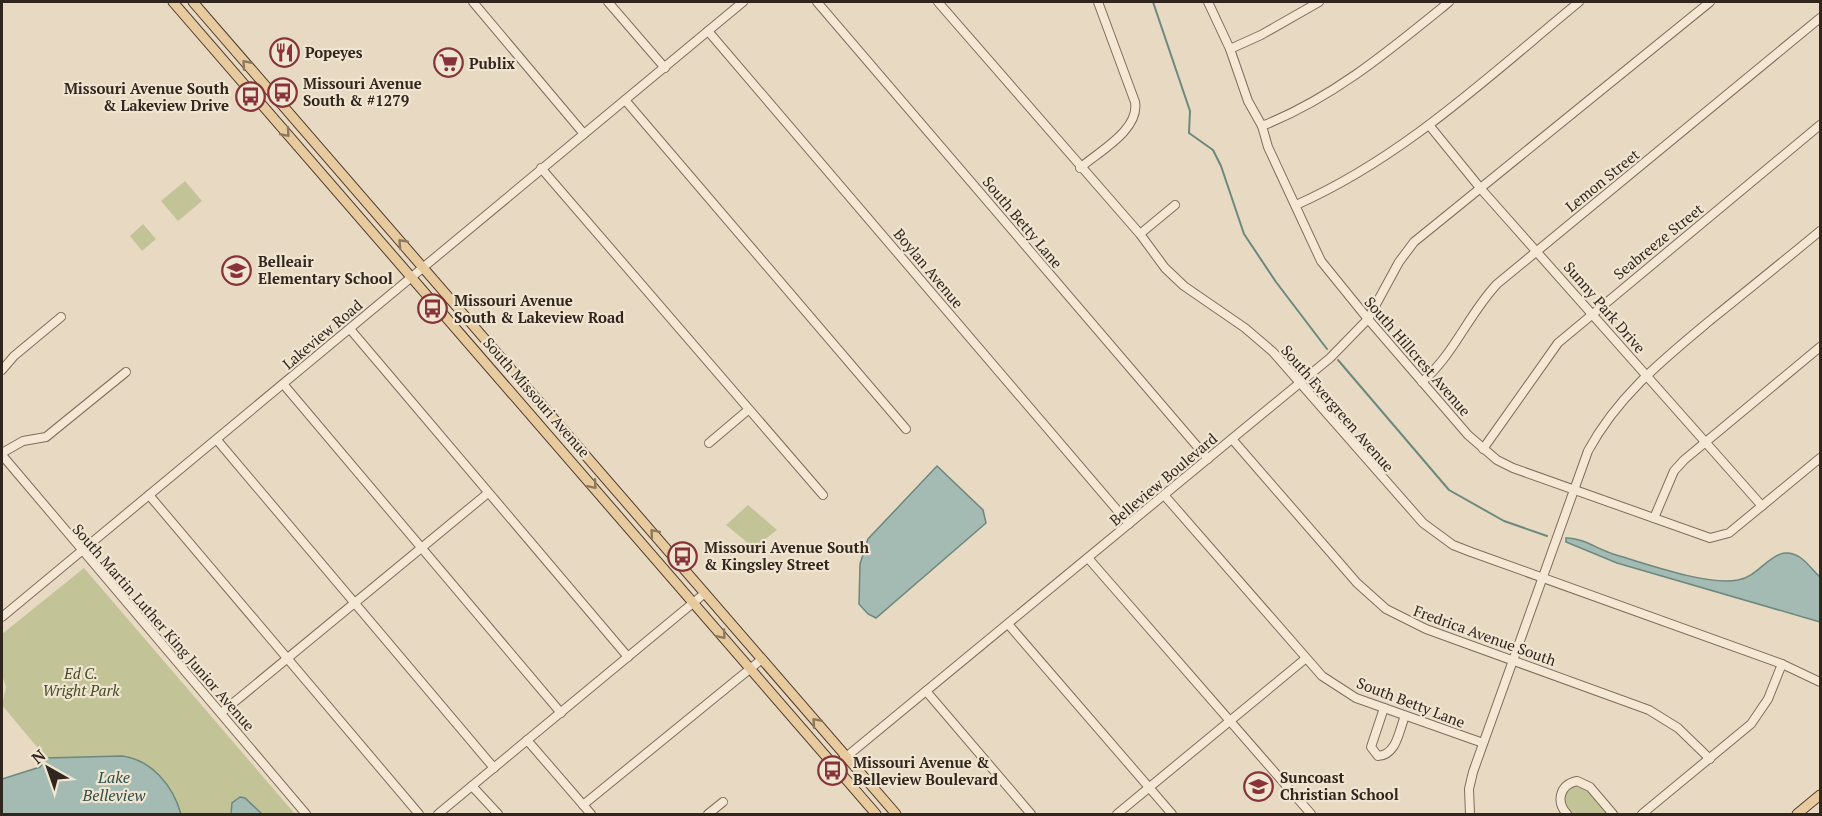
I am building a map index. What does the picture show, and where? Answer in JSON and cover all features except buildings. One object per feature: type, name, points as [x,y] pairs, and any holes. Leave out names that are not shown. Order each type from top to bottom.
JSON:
[{"type":"main road","name":"South Missouri Avenue","points":[[173,2],[876,814]]},
{"type":"main road","name":"South Missouri Avenue","points":[[193,2],[896,814]]},
{"type":"main road","points":[[1797,814],[1821,795]]},
{"type":"street","points":[[473,2],[584,134]]},
{"type":"street","points":[[608,2],[664,68]]},
{"type":"street","name":"Lakeview Road","points":[[2,617],[82,553],[423,266],[743,2]]},
{"type":"street","name":"South Betty Lane","points":[[817,2],[1208,459]]},
{"type":"street","name":"South Evergreen Avenue","points":[[938,2],[1178,280],[1245,328],[1273,352],[1423,523],[1453,545],[1782,664],[1821,682]]},
{"type":"street","points":[[1080,168],[1129,126],[1136,114],[1135,102],[1098,2]]},
{"type":"street","name":"South Hillcrest Avenue","points":[[1208,2],[1230,49],[1248,101],[1262,126],[1268,147],[1321,261],[1422,382],[1483,449],[1513,468],[1710,538],[1720,537],[1762,506]]},
{"type":"street","points":[[1230,49],[1319,2]]},
{"type":"street","points":[[1262,126],[1320,100],[1380,58],[1449,2]]},
{"type":"street","points":[[1296,205],[1339,186],[1365,171],[1429,125],[1579,2]]},
{"type":"street","name":"Belleview Boulevard","points":[[835,766],[1350,340],[1368,319],[1399,262],[1414,242],[1710,2]]},
{"type":"street","name":"Lemon Street","points":[[1422,382],[1453,349],[1478,305],[1497,284],[1821,18]]},
{"type":"street","name":"Boylan Avenue","points":[[708,31],[1129,524]]},
{"type":"street","points":[[625,100],[906,429]]},
{"type":"street","name":"Sunny Park Drive","points":[[1429,125],[1481,189],[1538,250],[1762,506]]},
{"type":"street","name":"Seabreeze Street","points":[[1483,449],[1558,344],[1821,125]]},
{"type":"street","points":[[541,168],[823,495]]},
{"type":"street","points":[[1140,234],[1175,205]]},
{"type":"street","points":[[1470,814],[1469,789],[1483,743],[1574,490],[1600,429],[1646,375],[1821,231]]},
{"type":"street","points":[[2,370],[14,356],[61,317]]},
{"type":"street","points":[[350,329],[628,657]]},
{"type":"street","points":[[1654,518],[1674,471],[1706,441],[1821,347]]},
{"type":"street","points":[[2,454],[23,441],[46,437],[126,372]]},
{"type":"street","points":[[284,384],[561,713]]},
{"type":"street","points":[[708,443],[748,410]]},
{"type":"street","name":"Fredrica Avenue South","points":[[1232,439],[1358,583],[1386,609],[1426,629],[1649,710],[1678,728],[1710,759]]},
{"type":"street","points":[[217,440],[494,768]]},
{"type":"street","name":"South Martin Luther King Junior Avenue","points":[[2,454],[4,465],[306,814]]},
{"type":"street","points":[[1762,506],[1821,458]]},
{"type":"street","points":[[220,713],[488,493]]},
{"type":"street","points":[[149,495],[419,814]]},
{"type":"street","name":"South Betty Lane","points":[[1164,495],[1305,659],[1338,687],[1383,708],[1483,743]]},
{"type":"street","points":[[1088,558],[1311,814]]},
{"type":"street","points":[[438,814],[705,593]]},
{"type":"street","points":[[1008,624],[1172,814]]},
{"type":"street","points":[[583,805],[762,659]]},
{"type":"street","points":[[1117,814],[1305,659]]},
{"type":"street","points":[[1642,814],[1710,759],[1759,714],[1768,699],[1782,664]]},
{"type":"street","points":[[926,691],[1031,814]]},
{"type":"street","points":[[1383,708],[1372,741],[1373,751],[1378,756],[1386,755],[1392,750],[1405,716]]},
{"type":"street","points":[[527,740],[591,814]]},
{"type":"street","points":[[1567,814],[1560,805],[1561,794],[1565,786],[1577,781],[1590,787],[1613,814]]},
{"type":"street","points":[[472,786],[498,814]]},
{"type":"street","points":[[708,814],[723,802]]},
{"type":"green space","points":[[185,181],[202,201],[178,221],[161,201]]},
{"type":"green space","points":[[143,224],[156,239],[142,251],[130,236]]},
{"type":"green space","points":[[748,505],[777,530],[754,548],[726,525]]},
{"type":"green space","name":"Ed C. Wright Park","points":[[84,568],[295,814],[262,814],[245,798],[230,811],[231,814],[181,814],[167,784],[68,759],[46,758],[2,705],[6,687],[2,675],[2,634]]},
{"type":"green space","points":[[1578,785],[1587,789],[1608,814],[1571,814],[1565,807],[1564,797],[1569,788]]},
{"type":"water","points":[[937,466],[983,510],[986,523],[876,618],[868,614],[859,604],[860,564],[868,539]]},
{"type":"water","points":[[1566,538],[1577,539],[1613,554],[1676,573],[1710,580],[1738,580],[1755,572],[1776,556],[1783,553],[1792,554],[1804,560],[1820,577],[1820,622],[1617,563],[1566,542]]},
{"type":"water","name":"Lake Belleview","points":[[122,756],[143,763],[160,776],[173,794],[181,814],[2,814],[2,779],[40,767],[46,758]]},
{"type":"water","points":[[240,797],[245,798],[262,814],[231,814],[232,803]]},
{"type":"waterway","points":[[1153,2],[1190,111],[1189,133],[1213,150],[1221,166],[1244,234],[1276,282],[1327,349]]},
{"type":"waterway","points":[[1338,360],[1449,490],[1504,521],[1547,536]]},
{"type":"place","name":"Popeyes","points":[[284,52]]},
{"type":"place","name":"Publix","points":[[448,63]]},
{"type":"place","name":"Missouri Avenue South & #1279","points":[[282,92]]},
{"type":"place","name":"Missouri Avenue South & Lakeview Drive","points":[[250,97]]},
{"type":"place","name":"Belleair Elementary School","points":[[237,270]]},
{"type":"place","name":"Missouri Avenue South & Lakeview Road","points":[[433,309]]},
{"type":"place","name":"Missouri Avenue South & Kingsley Street","points":[[683,556]]},
{"type":"place","name":"Missouri Avenue & Belleview Boulevard","points":[[832,771]]},
{"type":"place","name":"Suncoast Christian School","points":[[1259,786]]}]
